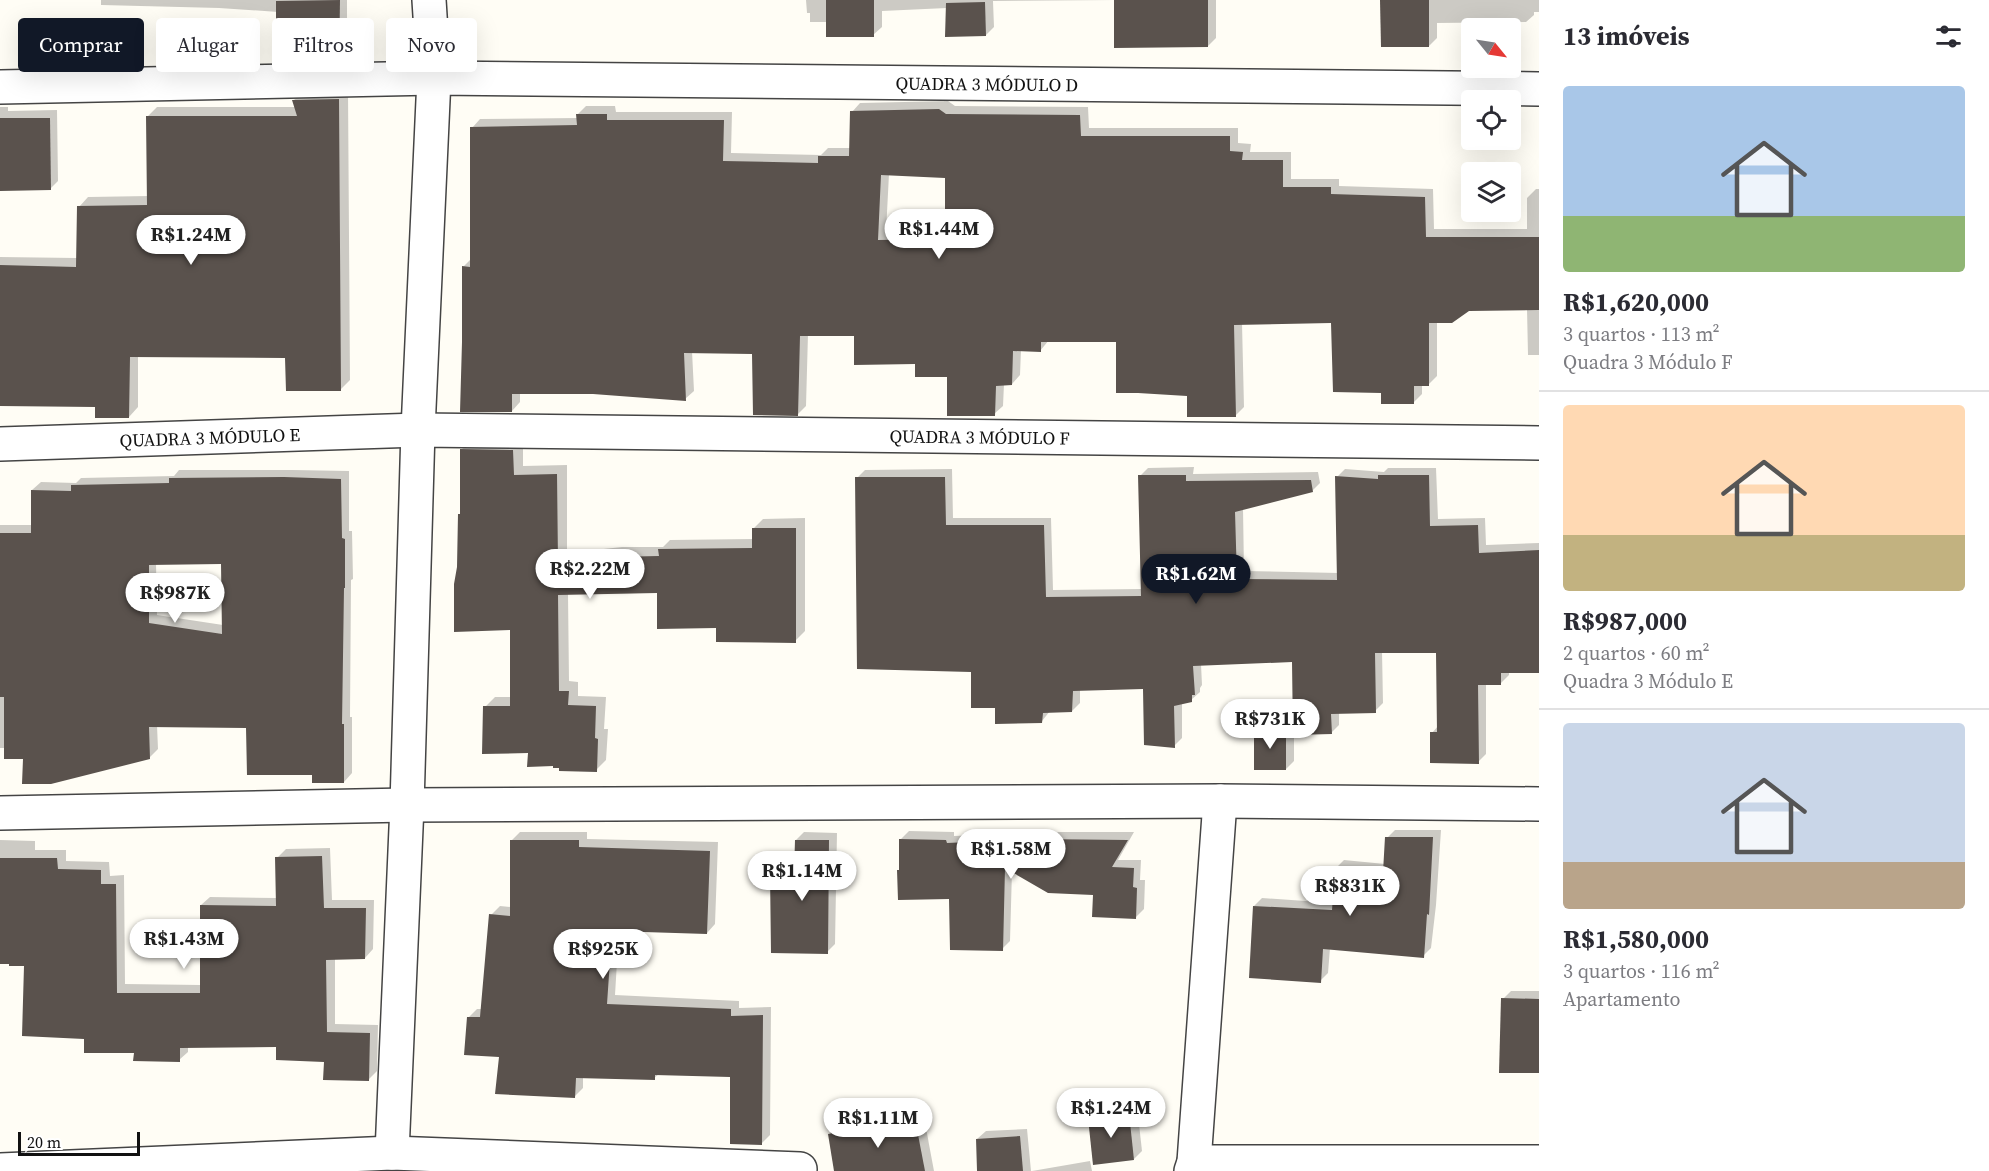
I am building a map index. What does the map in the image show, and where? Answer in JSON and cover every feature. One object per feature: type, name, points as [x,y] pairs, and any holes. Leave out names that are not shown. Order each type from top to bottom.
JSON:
[{"type":"street","points":[[392,1153],[407,805],[418,430],[434,78],[429,0]]},
{"type":"street","name":"QUADRA 3 MÓDULO D","points":[[0,87],[434,78],[1539,89]]},
{"type":"street","name":"QUADRA 3 MÓDULO F","points":[[418,430],[1539,443]]},
{"type":"street","name":"QUADRA 3 MÓDULO E","points":[[0,444],[418,430]]},
{"type":"street","points":[[1220,801],[1192,1166],[1539,1162]]},
{"type":"street","points":[[0,813],[407,805],[1220,801],[1539,804]]},
{"type":"street","points":[[0,1170],[392,1153],[801,1168]]},
{"type":"building","points":[[340,0],[340,18],[276,18],[276,1]]},
{"type":"building","points":[[826,0],[874,0],[874,37],[826,37]]},
{"type":"building","points":[[1114,0],[1208,0],[1208,47],[1114,48]]},
{"type":"building","points":[[1380,0],[1429,0],[1429,47],[1381,47]]},
{"type":"building","points":[[985,2],[986,36],[945,37],[946,3]]},
{"type":"building","points":[[339,99],[341,391],[286,391],[285,358],[130,357],[129,418],[95,418],[95,407],[0,406],[0,265],[76,267],[77,206],[147,205],[146,116],[297,116],[292,100]]},
{"type":"building","points":[[939,109],[946,114],[1080,115],[1081,136],[1230,136],[1230,151],[1243,152],[1242,160],[1283,160],[1283,187],[1331,187],[1331,194],[1425,197],[1426,237],[1539,237],[1539,310],[1469,311],[1452,323],[1429,323],[1429,386],[1414,386],[1414,404],[1381,404],[1381,393],[1333,392],[1331,323],[1234,325],[1236,417],[1187,417],[1187,396],[1116,393],[1116,342],[1041,342],[1041,352],[1013,351],[1012,385],[996,386],[995,416],[947,416],[947,377],[915,377],[915,364],[854,365],[854,336],[800,336],[798,416],[753,415],[752,354],[684,353],[686,401],[593,394],[512,394],[512,412],[460,412],[462,266],[470,267],[470,127],[577,125],[576,114],[607,114],[607,120],[724,120],[723,161],[818,163],[818,156],[849,156],[850,111]],"holes":[[[881,175],[945,178],[945,239],[878,240]]]},
{"type":"building","points":[[0,118],[50,118],[51,190],[0,191]]},
{"type":"building","points":[[460,449],[513,450],[514,475],[557,474],[558,562],[611,557],[659,556],[658,549],[752,548],[752,528],[796,528],[796,643],[716,642],[716,628],[657,629],[657,593],[558,595],[559,691],[569,691],[568,705],[596,706],[597,772],[559,771],[559,768],[553,768],[553,766],[527,767],[528,753],[482,754],[483,706],[510,706],[510,630],[454,632],[454,584],[457,567],[458,514],[460,514]]},
{"type":"building","points":[[1138,475],[1186,475],[1186,481],[1311,480],[1313,492],[1235,512],[1237,579],[1337,580],[1335,476],[1378,479],[1378,475],[1429,475],[1430,526],[1478,525],[1479,553],[1539,550],[1539,673],[1501,673],[1501,685],[1478,685],[1479,764],[1430,763],[1430,732],[1437,732],[1436,653],[1375,653],[1376,713],[1331,714],[1332,734],[1293,735],[1292,662],[1193,666],[1195,695],[1192,695],[1192,702],[1174,706],[1175,748],[1144,745],[1143,689],[1073,691],[1072,712],[1043,713],[1042,723],[995,724],[995,708],[971,708],[971,672],[857,669],[855,477],[945,477],[946,525],[1044,525],[1046,597],[1141,596]]},
{"type":"building","points":[[169,478],[341,479],[342,538],[345,539],[342,724],[344,724],[344,783],[312,783],[312,775],[247,775],[246,728],[149,727],[150,759],[51,784],[22,784],[23,759],[4,759],[4,697],[0,697],[0,533],[31,533],[31,490],[71,491],[71,485],[169,483]],"holes":[[[221,564],[222,634],[149,623],[149,565]]]},
{"type":"building","points":[[1254,730],[1286,730],[1286,770],[1254,770]]},
{"type":"building","points":[[1385,837],[1433,837],[1424,958],[1323,949],[1321,983],[1249,978],[1253,906],[1332,910],[1335,868],[1383,872]]},
{"type":"building","points":[[899,839],[946,840],[947,843],[1035,839],[1128,840],[1112,867],[1134,868],[1133,887],[1137,888],[1136,919],[1092,917],[1093,895],[1048,893],[1005,868],[1003,951],[950,950],[949,899],[898,900]]},
{"type":"building","points":[[510,840],[579,840],[579,847],[710,851],[707,934],[612,931],[607,1004],[731,1009],[731,1016],[763,1015],[762,1145],[730,1144],[730,1077],[655,1075],[655,1080],[576,1078],[575,1098],[495,1094],[499,1057],[464,1055],[467,1017],[480,1017],[489,914],[510,916]]},
{"type":"building","points":[[795,840],[829,840],[828,954],[771,953],[770,874],[794,874]]},
{"type":"building","points":[[322,856],[324,908],[366,908],[365,959],[326,960],[327,1032],[370,1033],[369,1081],[323,1080],[324,1062],[276,1060],[276,1047],[180,1048],[180,1062],[133,1061],[134,1053],[84,1053],[84,1039],[22,1036],[24,966],[0,964],[0,858],[57,858],[58,869],[101,870],[101,884],[116,884],[117,993],[200,993],[200,905],[276,906],[275,857]]},
{"type":"building","points":[[1501,998],[1539,999],[1539,1073],[1499,1073]]},
{"type":"building","points":[[1129,1113],[1134,1160],[1093,1165],[1088,1118]]},
{"type":"building","points":[[915,1119],[925,1171],[834,1171],[828,1134]]},
{"type":"building","points":[[1020,1136],[1023,1171],[977,1171],[976,1139]]}]
